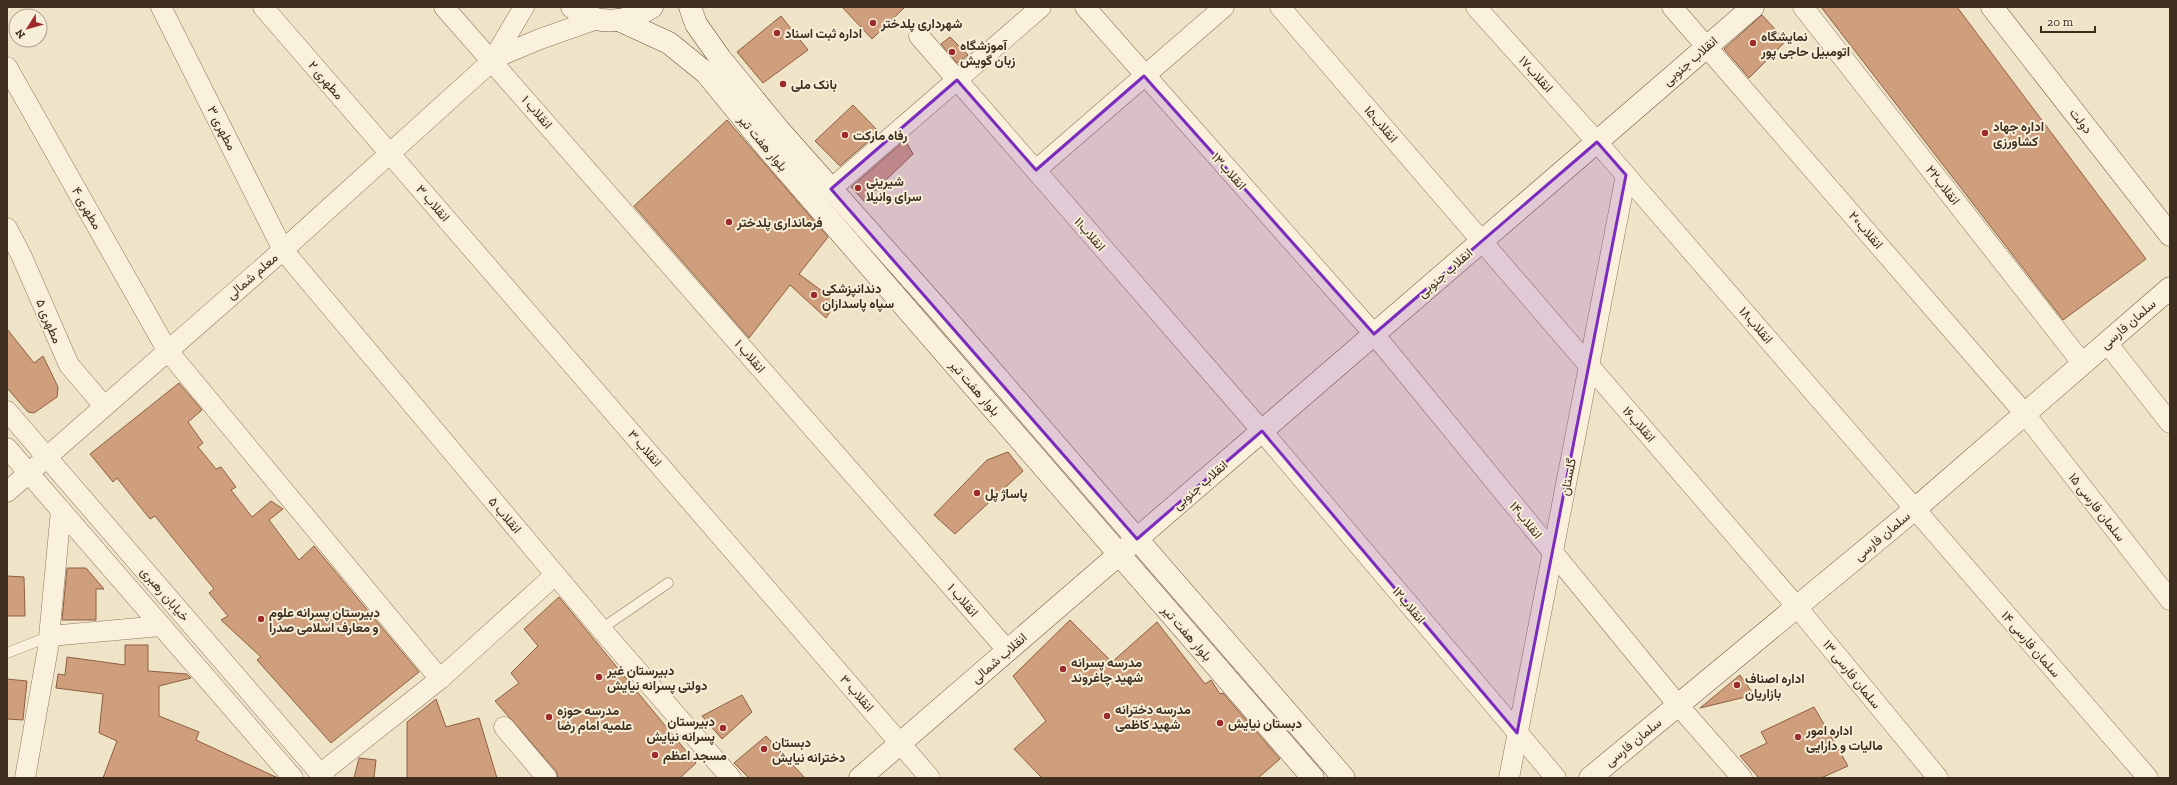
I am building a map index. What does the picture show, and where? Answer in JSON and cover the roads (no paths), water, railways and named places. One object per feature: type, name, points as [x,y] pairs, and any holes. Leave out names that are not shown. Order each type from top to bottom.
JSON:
[{"type":"street","name":"مطهری ۳","points":[[161,7],[283,250]]},
{"type":"street","name":"مطهری ۲","points":[[263,7],[389,152]]},
{"type":"street","name":"انقلاب ۱","points":[[444,7],[494,59],[1008,651]]},
{"type":"street","points":[[494,59],[524,7]]},
{"type":"street","points":[[572,7],[578,12],[597,19],[620,20],[639,16],[652,7]]},
{"type":"street","name":"بلوار هفت تیر","points":[[690,7],[696,24],[720,58],[779,130],[1137,538],[1344,778]]},
{"type":"street","points":[[831,189],[1041,7]]},
{"type":"street","name":"انقلاب۱۳","points":[[1085,7],[1144,76],[1374,334]]},
{"type":"street","points":[[1036,170],[1224,7]]},
{"type":"street","name":"انقلاب۱۵","points":[[1280,7],[1482,241]]},
{"type":"street","name":"انقلاب۱۷","points":[[1476,7],[1597,142]]},
{"type":"street","name":"انقلاب۲۰","points":[[1672,7],[2024,414]]},
{"type":"street","name":"انقلاب جنوبی","points":[[1137,538],[1753,7]]},
{"type":"street","name":"انقلاب۲۲","points":[[1803,7],[2083,364]]},
{"type":"street","name":"دولت","points":[[1992,7],[2170,235]]},
{"type":"street","points":[[494,59],[540,39],[597,19]]},
{"type":"street","name":"بلوار هفت تیر","points":[[620,20],[669,43],[706,72],[769,150],[1313,778]]},
{"type":"street","name":"انقلاب۱۱","points":[[919,36],[1262,431]]},
{"type":"street","name":"معلم شمالی","points":[[7,492],[167,350],[283,250],[389,152],[494,59]]},
{"type":"street","name":"مطهری ۴","points":[[7,68],[167,350],[440,679]]},
{"type":"street","name":"انقلاب۱۸","points":[[1597,142],[1915,509]]},
{"type":"street","name":"انقلاب ۳","points":[[389,152],[930,778]]},
{"type":"street","name":"گلستان","points":[[1509,778],[1626,175]]},
{"type":"street","name":"مطهری ۵","points":[[7,228],[22,257],[69,365],[104,406]]},
{"type":"street","name":"انقلاب۱۶","points":[[1482,241],[1797,607]]},
{"type":"street","name":"انقلاب ۵","points":[[283,250],[555,575],[732,778]]},
{"type":"street","name":"سلمان فارسی","points":[[1590,778],[1915,509],[2170,288]]},
{"type":"street","name":"انقلاب۱۴","points":[[1374,334],[1678,706],[1742,778]]},
{"type":"street","points":[[2107,342],[2170,423]]},
{"type":"street","name":"خیابان رهبری","points":[[7,411],[322,776]]},
{"type":"street","name":"سلمان فارسی ۱۵","points":[[2024,414],[2170,600]]},
{"type":"street","name":"انقلاب۱۲","points":[[1262,431],[1556,778]]},
{"type":"street","name":"خیابان رهبری","points":[[7,448],[293,778]]},
{"type":"street","name":"سلمان فارسی ۱۴","points":[[1915,509],[2148,778]]},
{"type":"street","points":[[26,778],[50,636],[61,510]]},
{"type":"street","name":"انقلاب شمالی","points":[[860,778],[1137,538]]},
{"type":"street","points":[[322,776],[440,679],[555,575]]},
{"type":"street","name":"سلمان فارسی ۱۳","points":[[1797,607],[1938,778]]},
{"type":"street","points":[[50,636],[161,626]]},
{"type":"street","points":[[504,726],[547,778]]},
{"type":"lane","points":[[601,629],[668,583]]},
{"type":"lane","points":[[7,653],[50,636]]},
{"type":"place","name":"شهرداری پلدختر","points":[[873,23]]},
{"type":"place","name":"اداره ثبت اسناد","points":[[777,33]]},
{"type":"place","name":"نمایشگاه اتومبیل حاجی پور","points":[[1753,43]]},
{"type":"place","name":"آموزشگاه زبان گویش","points":[[952,52]]},
{"type":"place","name":"بانک ملی","points":[[783,84]]},
{"type":"place","name":"اداره جهاد کشاورزی","points":[[1985,133]]},
{"type":"place","name":"رفاه مارکت","points":[[845,135]]},
{"type":"place","name":"شیرینی سرای وانیلا","points":[[858,188]]},
{"type":"place","name":"فرمانداری پلدختر","points":[[729,222]]},
{"type":"place","name":"دندانپزشکی سپاه پاسداران","points":[[814,295]]},
{"type":"place","name":"پاساژ پل","points":[[977,493]]},
{"type":"place","name":"دبیرستان پسرانه علوم و معارف اسلامی صدرا","points":[[261,619]]},
{"type":"place","name":"مدرسه پسرانه شهید چاغروند","points":[[1063,669]]},
{"type":"place","name":"دبیرستان غیر دولتی پسرانه نیایش","points":[[599,677]]},
{"type":"place","name":"اداره اصناف بازاریان","points":[[1737,685]]},
{"type":"place","name":"مدرسه دخترانه شهید کاظمی","points":[[1107,716]]},
{"type":"place","name":"مدرسه حوزه علمیه امام رضا","points":[[549,717]]},
{"type":"place","name":"دبستان نیایش","points":[[1220,723]]},
{"type":"place","name":"دبیرستان پسرانه نیایش","points":[[723,728]]},
{"type":"place","name":"اداره امور مالیات و دارایی","points":[[1798,737]]},
{"type":"place","name":"دبستان دخترانه نیایش","points":[[764,749]]},
{"type":"place","name":"مسجد اعظم","points":[[655,755]]}]
